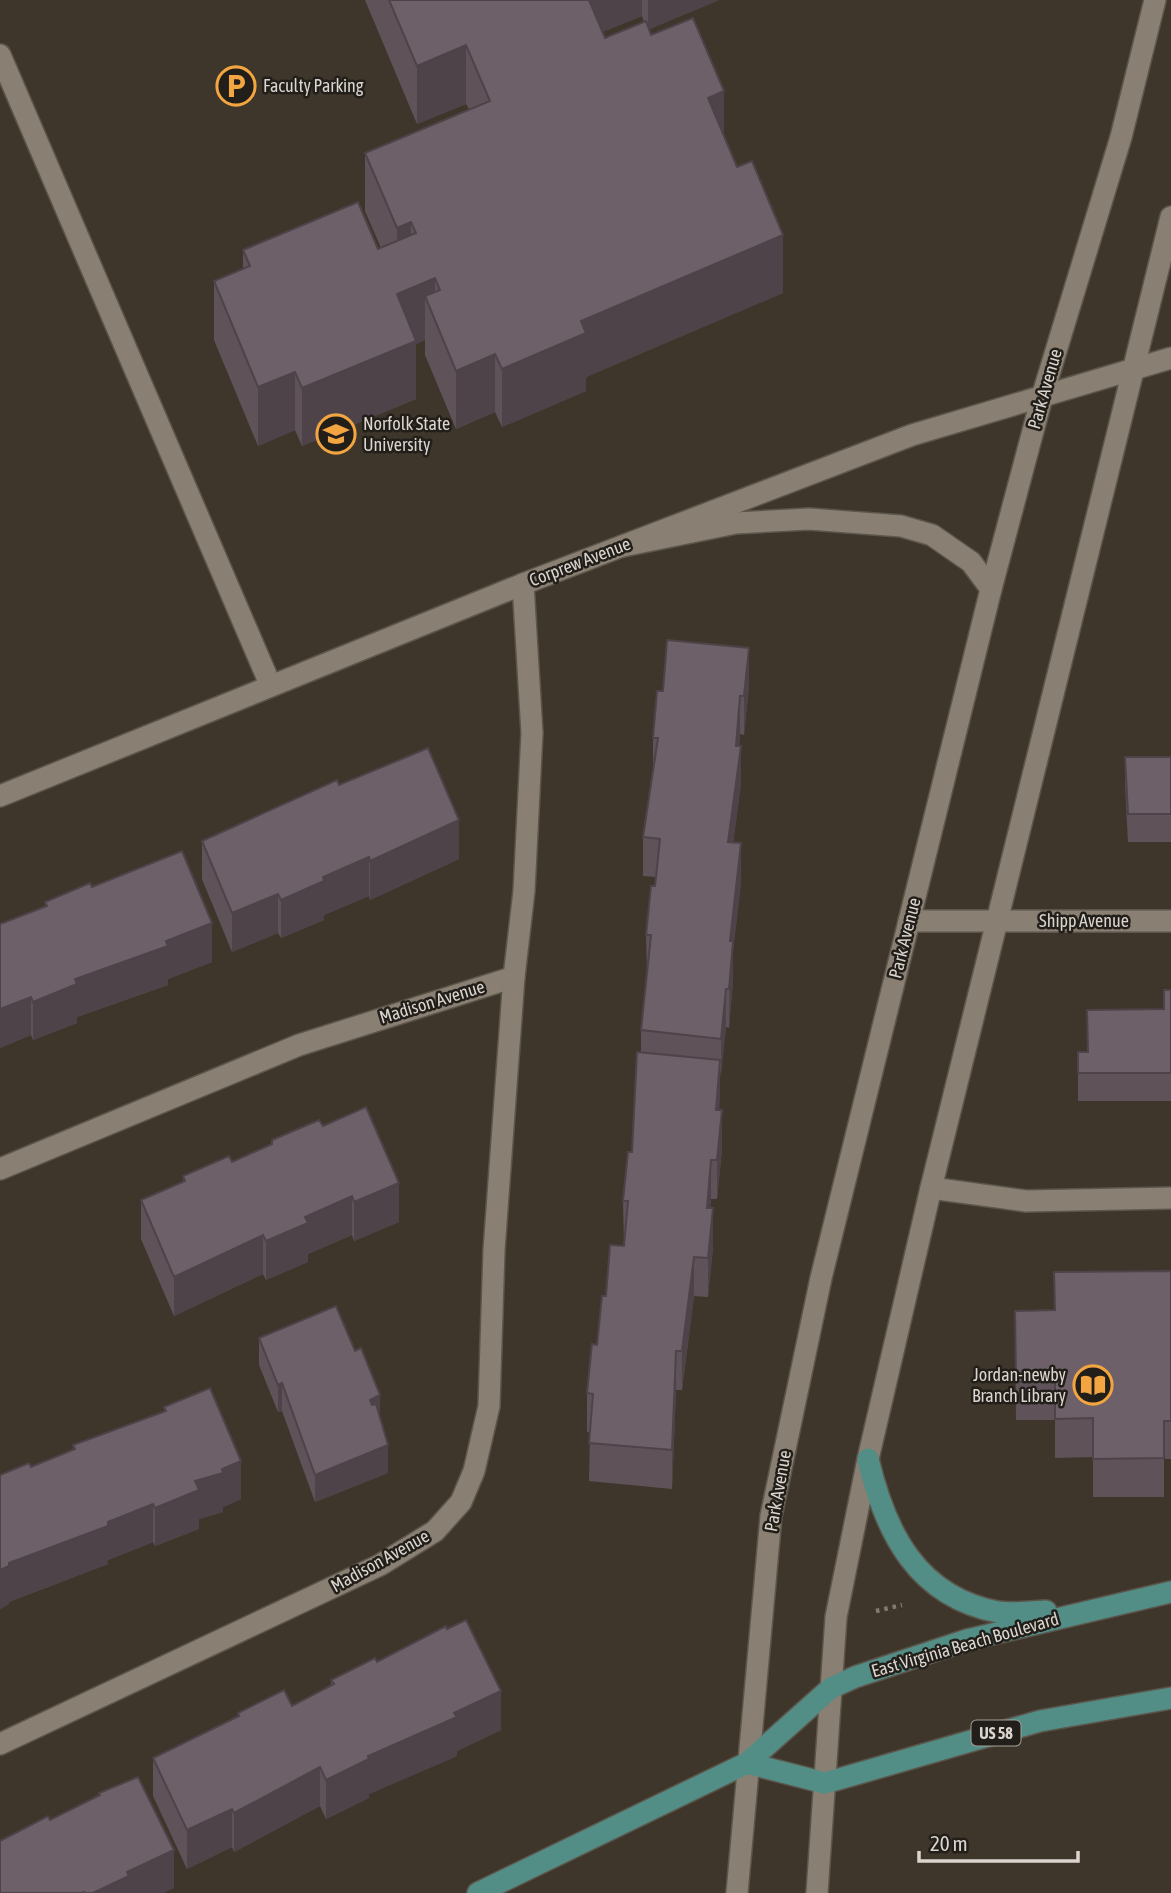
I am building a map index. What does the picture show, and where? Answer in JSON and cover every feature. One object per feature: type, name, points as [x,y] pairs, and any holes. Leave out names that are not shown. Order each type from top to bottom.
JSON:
[{"type":"main road","name":"Park Avenue","points":[[737,1893],[771,1516],[821,1278],[991,589],[1042,397],[1121,137],[1155,0]]},
{"type":"main road","points":[[0,55],[270,684]]},
{"type":"main road","points":[[817,1893],[836,1617],[868,1459],[931,1188],[1171,218]]},
{"type":"main road","name":"Corprew Avenue","points":[[0,796],[270,684],[912,435],[1171,358]]},
{"type":"main road","points":[[622,546],[736,523],[809,519],[901,526],[932,535],[971,562],[991,589]]},
{"type":"main road","name":"Madison Avenue","points":[[0,1744],[380,1565],[435,1531],[461,1502],[474,1471],[489,1406],[494,1250],[514,977],[524,891],[532,733],[523,584]]},
{"type":"main road","name":"Shipp Avenue","points":[[909,920],[1171,920]]},
{"type":"main road","name":"Madison Avenue","points":[[0,1169],[299,1045],[514,977]]},
{"type":"main road","points":[[931,1188],[1026,1201],[1171,1198]]},
{"type":"main road","points":[[868,1459],[879,1504],[892,1533],[923,1575],[958,1600],[999,1612],[1083,1611]]},
{"type":"main road","name":"East Virginia Beach Boulevard","points":[[478,1893],[747,1763],[831,1688],[855,1677],[967,1640],[1171,1592]]},
{"type":"main road","name":"US 58","points":[[825,1783],[1040,1721],[1171,1698]]},
{"type":"main road","points":[[747,1763],[825,1783]]},
{"type":"building","points":[[389,0],[589,0],[605,38],[646,21],[651,35],[693,18],[724,91],[708,98],[737,167],[752,161],[783,235],[581,321],[586,333],[502,369],[495,354],[456,371],[425,296],[440,290],[435,278],[397,294],[416,341],[302,388],[295,372],[258,387],[214,281],[250,266],[243,250],[358,202],[378,249],[416,233],[411,222],[397,228],[365,153],[490,101],[466,45],[417,66]]},
{"type":"building","points":[[667,640],[749,648],[744,696],[740,696],[736,746],[741,746],[728,842],[741,843],[730,941],[733,941],[729,989],[726,989],[721,1039],[641,1030],[651,935],[646,935],[651,886],[655,886],[660,839],[643,837],[658,738],[653,738],[657,691],[663,691]]},
{"type":"building","points":[[428,748],[459,820],[370,861],[369,857],[323,877],[324,881],[281,900],[278,894],[232,913],[202,841],[337,780],[339,785]]},
{"type":"building","points":[[1125,757],[1171,757],[1171,814],[1128,814]]},
{"type":"building","points":[[182,851],[212,923],[166,941],[168,946],[75,979],[77,984],[33,1002],[31,997],[0,1009],[0,924],[47,906],[45,902],[90,883],[92,887]]},
{"type":"building","points":[[1164,990],[1171,990],[1171,1073],[1078,1073],[1078,1052],[1088,1052],[1087,1010],[1164,1009]]},
{"type":"building","points":[[637,1052],[720,1060],[716,1110],[722,1110],[717,1160],[711,1160],[707,1208],[713,1208],[708,1258],[694,1257],[682,1351],[676,1351],[672,1450],[589,1443],[593,1394],[587,1393],[592,1344],[597,1345],[602,1296],[606,1296],[610,1245],[624,1246],[628,1201],[623,1201],[628,1152],[632,1152]]},
{"type":"building","points":[[366,1107],[399,1183],[354,1202],[352,1196],[305,1217],[308,1223],[266,1241],[263,1235],[174,1277],[141,1200],[185,1181],[183,1176],[229,1156],[232,1162],[272,1144],[272,1140],[319,1120],[323,1126]]},
{"type":"building","name":"Jordan-newby Branch Library","points":[[1171,1271],[1171,1421],[1164,1421],[1164,1458],[1093,1459],[1093,1418],[1055,1419],[1055,1382],[1016,1382],[1015,1311],[1055,1310],[1054,1272]]},
{"type":"building","points":[[336,1306],[355,1351],[361,1348],[380,1395],[370,1400],[372,1405],[376,1404],[388,1445],[315,1475],[282,1383],[278,1385],[259,1338]]},
{"type":"building","points":[[210,1388],[241,1461],[222,1469],[223,1473],[195,1481],[199,1490],[155,1508],[153,1504],[108,1522],[108,1526],[9,1563],[9,1566],[0,1570],[0,1475],[29,1463],[31,1467],[75,1449],[73,1445],[166,1411],[164,1407]]},
{"type":"building","points":[[466,1620],[501,1691],[454,1713],[457,1717],[368,1756],[369,1759],[326,1780],[320,1767],[234,1813],[232,1809],[187,1830],[153,1758],[239,1716],[238,1713],[284,1690],[292,1706],[334,1684],[331,1680],[375,1658],[377,1662],[446,1626],[447,1629]]},
{"type":"building","points":[[138,1777],[174,1850],[127,1872],[129,1876],[93,1893],[0,1893],[0,1841],[48,1816],[50,1820],[100,1795],[99,1793]]},
{"type":"place","name":"Faculty Parking","points":[[236,86]]},
{"type":"place","name":"Norfolk State University","points":[[336,434]]},
{"type":"place","name":"Jordan-newby Branch Library","points":[[1093,1385]]}]
